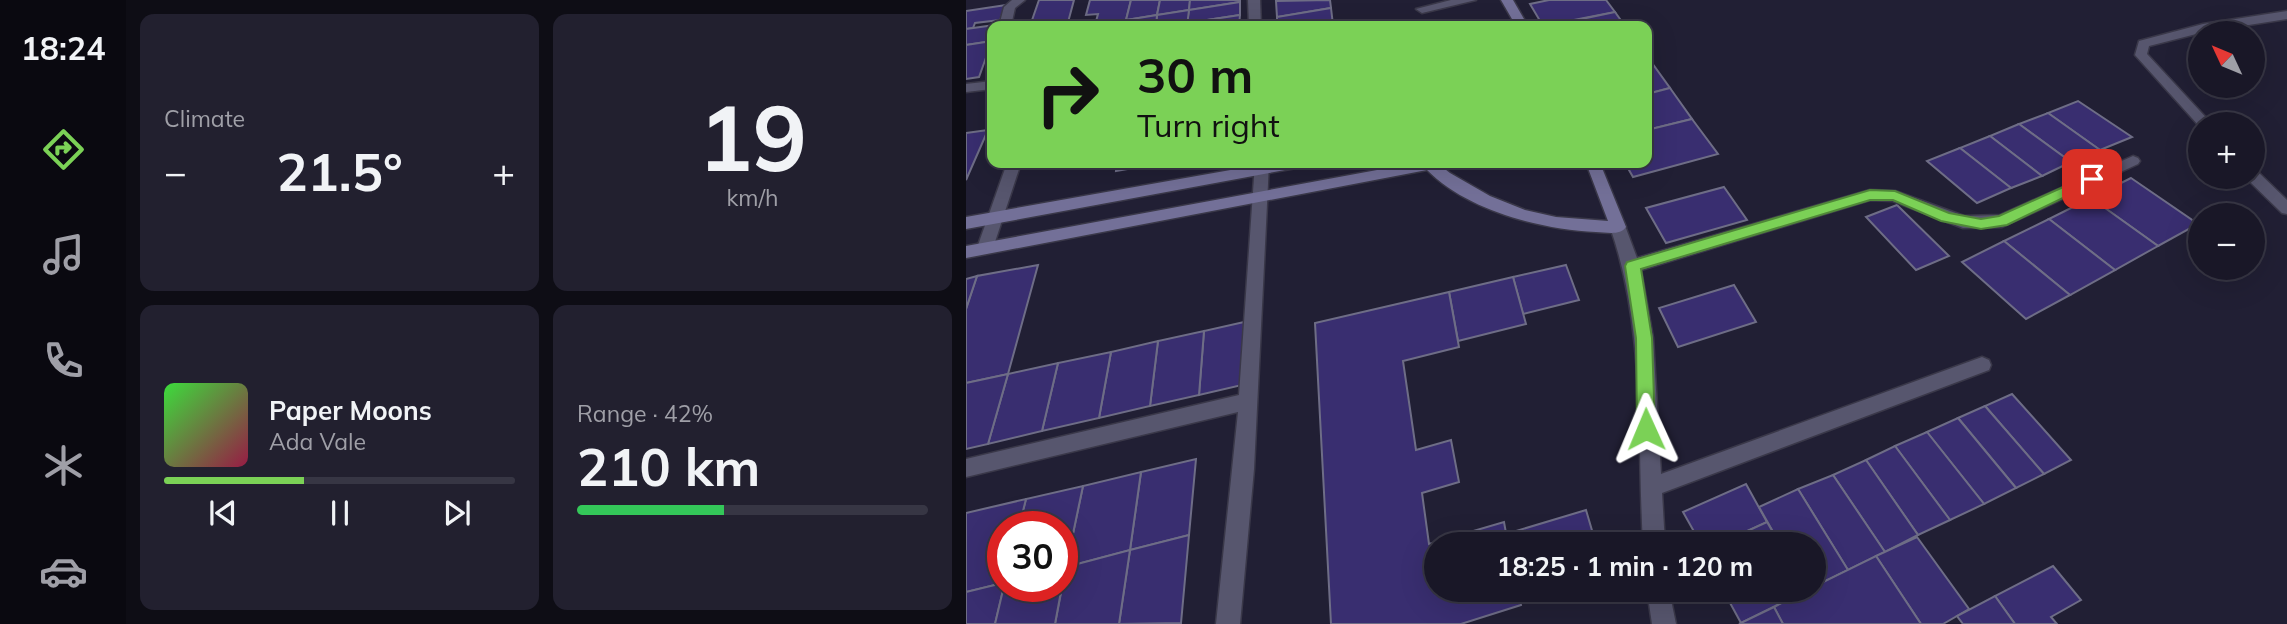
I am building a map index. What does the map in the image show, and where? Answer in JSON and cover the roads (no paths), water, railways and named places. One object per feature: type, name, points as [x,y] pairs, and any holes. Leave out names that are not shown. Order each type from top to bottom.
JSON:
[{"type":"street","points":[[1006,21],[1010,6],[1019,0]]},
{"type":"street","points":[[1254,0],[1255,21]]},
{"type":"street","points":[[1422,9],[1470,0]]},
{"type":"street","points":[[1507,0],[1519,21]]},
{"type":"street","points":[[2194,112],[2141,55],[2143,44],[2203,28],[2287,15]]},
{"type":"street","points":[[966,88],[987,85]]},
{"type":"street","points":[[1632,266],[1870,195],[1895,196],[1963,222],[2002,221],[2133,160]]},
{"type":"street","points":[[985,248],[1011,168]]},
{"type":"street","points":[[966,223],[1252,168]]},
{"type":"street","points":[[1228,624],[1249,401],[1262,168]]},
{"type":"street","points":[[966,252],[1259,199],[1410,168]]},
{"type":"street","points":[[1435,168],[1480,198],[1518,216],[1553,224],[1618,227]]},
{"type":"street","points":[[1596,168],[1632,266],[1644,338],[1653,532]]},
{"type":"street","points":[[2265,188],[2287,209]]},
{"type":"street","points":[[1650,488],[1982,365]]},
{"type":"street","points":[[966,468],[1249,401]]},
{"type":"street","points":[[1660,602],[1664,624]]}]
